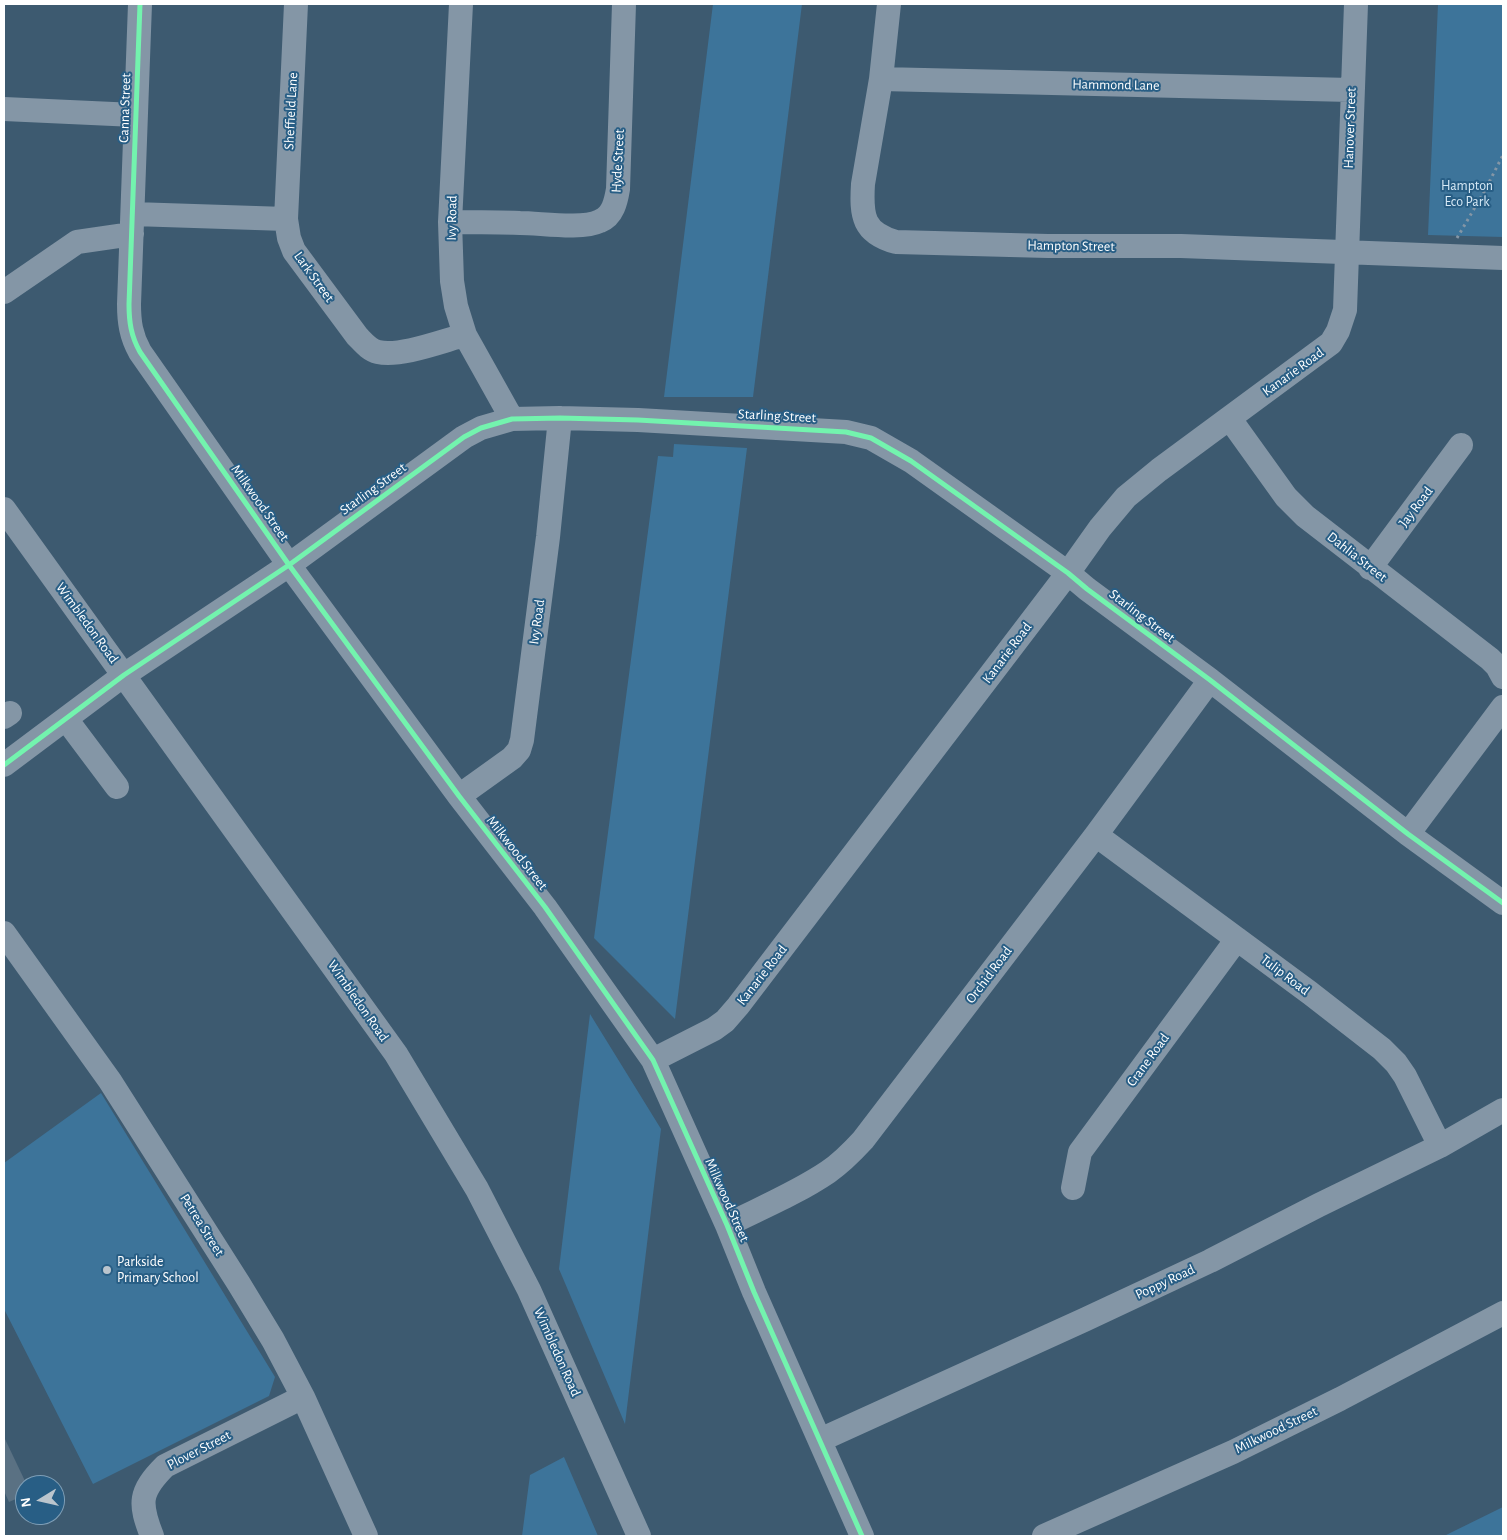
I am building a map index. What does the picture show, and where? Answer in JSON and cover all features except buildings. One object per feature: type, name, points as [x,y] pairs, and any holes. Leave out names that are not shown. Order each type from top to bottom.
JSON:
[{"type":"street","name":"Canna Street","points":[[132,224],[140,4]]},
{"type":"street","name":"Sheffield Lane","points":[[286,219],[296,4]]},
{"type":"street","name":"Ivy Road","points":[[461,4],[450,222],[452,281],[456,306],[465,335],[512,419]]},
{"type":"street","name":"Hyde Street","points":[[450,222],[566,225],[601,221],[609,215],[616,201],[618,189],[624,4]]},
{"type":"street","name":"Hampton Street","points":[[889,4],[881,80],[863,184],[862,202],[866,222],[873,232],[885,238],[896,242],[1048,246],[1181,246],[1503,258]]},
{"type":"street","name":"Hanover Street","points":[[1346,253],[1351,90],[1356,4]]},
{"type":"street","name":"Hammond Lane","points":[[881,80],[1351,90]]},
{"type":"street","points":[[4,109],[135,114]]},
{"type":"street","points":[[4,292],[77,242],[132,224],[286,219]]},
{"type":"street","name":"Lark Street","points":[[286,219],[289,238],[294,251],[365,345],[376,352],[396,352],[465,335]]},
{"type":"street","name":"Milkwood Street","points":[[132,224],[128,304],[129,323],[133,339],[140,352],[289,564],[459,796],[545,907],[653,1060],[862,1536]]},
{"type":"street","name":"Kanarie Road","points":[[653,1060],[714,1029],[725,1021],[738,1006],[1068,573],[1100,528],[1126,497],[1159,470],[1331,343],[1338,331],[1345,310],[1346,253]]},
{"type":"street","name":"Ivy Road","points":[[459,796],[512,758],[519,750],[522,740],[548,537],[560,418]]},
{"type":"street","name":"Starling Street","points":[[4,765],[124,675],[289,564],[464,437],[481,428],[512,419],[560,418],[814,429],[846,432],[871,438],[911,461],[1068,573],[1135,626],[1210,680],[1408,834],[1503,903]]},
{"type":"street","name":"Dahlia Street","points":[[1230,418],[1286,497],[1305,516],[1490,659],[1497,666],[1503,677]]},
{"type":"street","name":"Jay Road","points":[[1370,568],[1461,445]]},
{"type":"street","name":"Wimbledon Road","points":[[4,509],[396,1054],[477,1189],[529,1290],[639,1536]]},
{"type":"street","name":"Orchid Road","points":[[727,1225],[806,1185],[829,1171],[863,1140],[1096,835],[1210,680]]},
{"type":"street","points":[[1408,834],[1503,707]]},
{"type":"street","points":[[66,719],[117,787]]},
{"type":"street","name":"Tulip Road","points":[[1096,835],[1310,992],[1382,1049],[1396,1063],[1405,1076],[1440,1146]]},
{"type":"street","name":"Petrea Street","points":[[4,933],[116,1089],[273,1340],[303,1397],[366,1536]]},
{"type":"street","name":"Crane Road","points":[[1073,1188],[1080,1152],[1237,939]]},
{"type":"street","name":"Poppy Road","points":[[820,1440],[1210,1261],[1319,1204],[1440,1146],[1503,1110]]},
{"type":"street","name":"Milkwood Street","points":[[1044,1536],[1151,1490],[1251,1443],[1340,1399],[1503,1313]]},
{"type":"street","name":"Plover Street","points":[[152,1536],[145,1519],[144,1494],[150,1481],[165,1466],[303,1397]]},
{"type":"path","points":[[1456,256],[1457,236],[1484,192],[1503,155]]},
{"type":"green space","points":[[713,4],[802,4],[753,397],[664,397]]},
{"type":"green space","name":"Hampton Eco Park","points":[[1438,4],[1503,4],[1503,237],[1428,235]]},
{"type":"green space","points":[[674,444],[747,448],[675,1019],[594,938],[658,456],[673,457]]},
{"type":"green space","points":[[590,1014],[661,1129],[625,1424],[559,1269]]},
{"type":"green space","name":"Parkside Primary School","points":[[101,1093],[275,1377],[269,1396],[93,1484],[4,1309],[4,1163]]},
{"type":"green space","points":[[564,1457],[598,1536],[522,1536],[530,1475]]},
{"type":"green space","points":[[1503,1507],[1503,1536],[1444,1536]]},
{"type":"cycle path","points":[[140,4],[129,304],[129,317],[134,340],[140,352],[289,565],[459,796],[545,907],[653,1060],[862,1536]]},
{"type":"cycle path","points":[[4,765],[124,675],[289,565],[464,437],[481,428],[512,419],[560,418],[638,420],[846,432],[871,438],[911,461],[1068,573],[1210,680],[1408,834],[1503,903]]},
{"type":"place","name":"Parkside Primary School","points":[[107,1270]]}]
